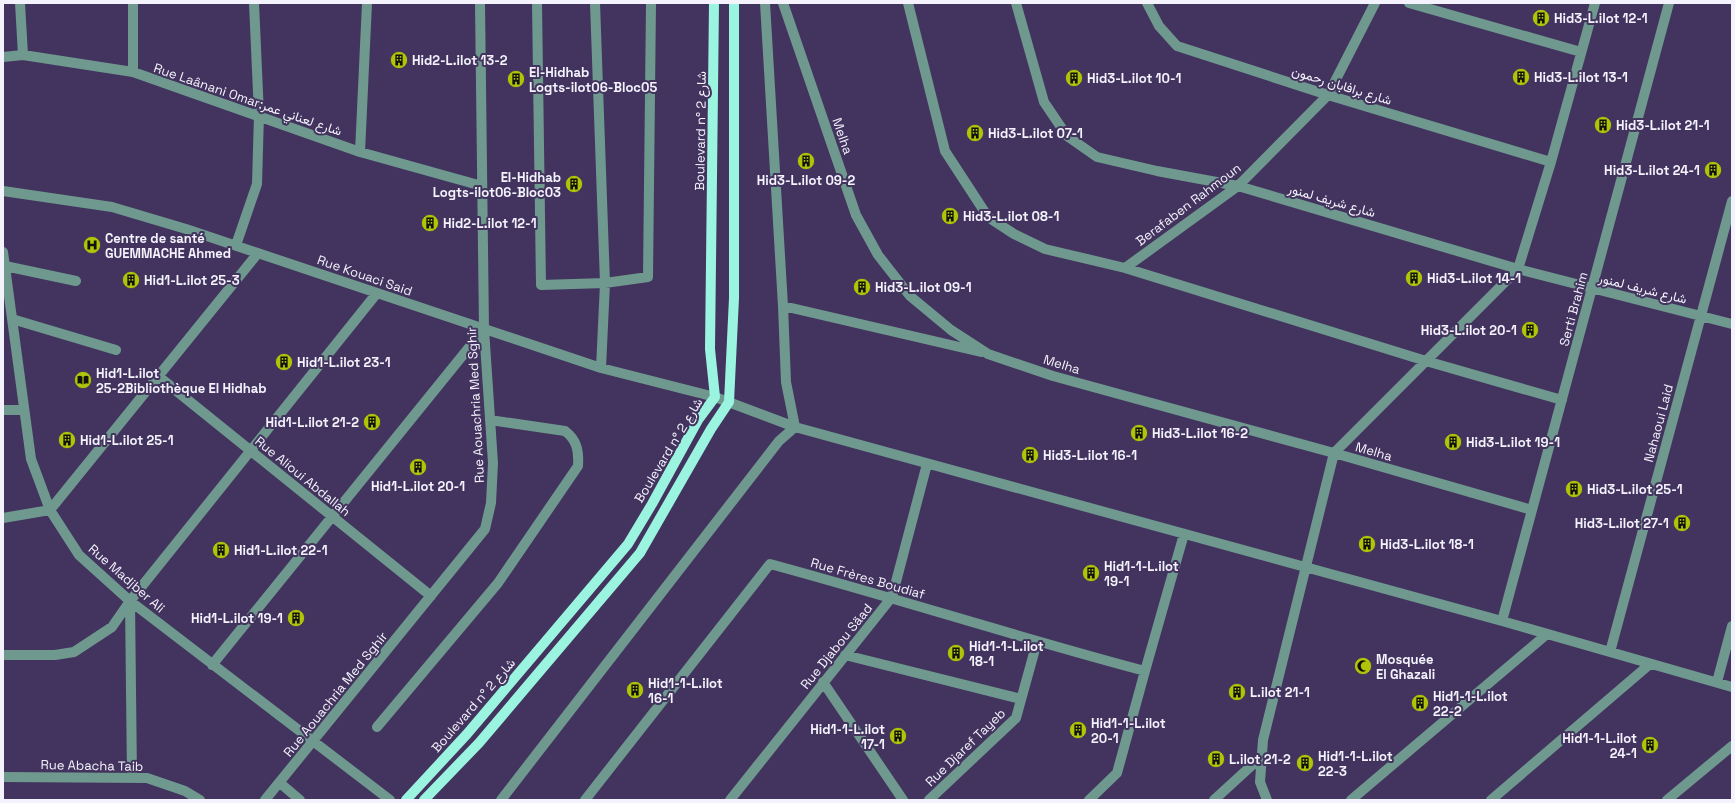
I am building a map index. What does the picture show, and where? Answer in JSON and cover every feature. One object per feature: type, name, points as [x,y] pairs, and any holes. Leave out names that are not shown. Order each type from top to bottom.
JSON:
[{"type":"main road","name":"Boulevard n° شارع 2","points":[[406,800],[467,734],[628,544],[652,504],[698,420],[715,397],[710,349],[714,3]]},
{"type":"main road","points":[[729,402],[734,298],[734,3]]},
{"type":"main road","name":"Boulevard n° شارع 2","points":[[424,800],[480,743],[640,553],[711,429],[729,402]]},
{"type":"street","points":[[20,3],[23,55]]},
{"type":"street","points":[[133,3],[133,72]]},
{"type":"street","points":[[236,246],[257,184],[259,115],[254,3]]},
{"type":"street","points":[[360,152],[367,3]]},
{"type":"street","name":"Rue Aouachria Med Sghir","points":[[265,800],[484,530],[492,495],[493,463],[484,329],[480,3]]},
{"type":"street","points":[[537,3],[541,285],[606,283],[648,278],[651,3]]},
{"type":"street","points":[[595,3],[606,283],[601,368]]},
{"type":"street","points":[[501,800],[779,441],[795,427],[786,382],[783,306],[765,3]]},
{"type":"street","name":"Melha","points":[[783,3],[856,215],[878,255],[910,296],[951,330],[988,354],[1053,376],[1334,453],[1532,510]]},
{"type":"street","points":[[908,3],[945,151],[988,217],[1014,234],[1045,249],[1124,268],[1426,361],[1562,400]]},
{"type":"street","name":"شارع شريف لمنور","points":[[1016,3],[1044,102],[1067,136],[1097,157],[1157,172],[1238,186],[1518,269],[1732,324]]},
{"type":"street","name":"شارع برافابان رحمون","points":[[1147,3],[1159,26],[1177,46],[1551,162]]},
{"type":"street","name":"Berafaben Rahmoun","points":[[1124,268],[1238,186],[1328,94],[1375,3]]},
{"type":"street","points":[[1409,3],[1581,52]]},
{"type":"street","points":[[1267,800],[1260,782],[1263,740],[1334,453],[1518,269],[1551,162],[1595,3]]},
{"type":"street","name":"Serti Brahim","points":[[1502,621],[1669,3]]},
{"type":"street","name":"Rue Laânani Omar;شارع لعناني عمر","points":[[3,57],[23,55],[133,72],[259,115],[360,152],[482,186]]},
{"type":"street","name":"Rue Kouaci Said","points":[[3,191],[112,207],[258,253],[601,368],[715,397],[795,427],[1502,621],[1732,687]]},
{"type":"street","name":"Nahaoui Laid","points":[[1610,652],[1732,201]]},
{"type":"street","name":"Rue Madjber Ali","points":[[3,252],[32,459],[50,510],[79,555],[130,600],[212,665],[390,800]]},
{"type":"street","points":[[3,518],[50,510],[258,253]]},
{"type":"street","points":[[5,266],[76,281]]},
{"type":"street","points":[[3,655],[55,656],[74,652],[112,626],[130,600],[377,293]]},
{"type":"street","points":[[783,306],[988,354]]},
{"type":"street","points":[[12,319],[116,350]]},
{"type":"street","points":[[212,665],[484,329]]},
{"type":"street","name":"Rue Alioui Abdallah","points":[[158,376],[431,596]]},
{"type":"street","points":[[3,410],[24,410]]},
{"type":"street","points":[[377,727],[498,584],[578,466],[577,447],[573,438],[565,431],[490,420]]},
{"type":"street","name":"Rue Djabou Säad","points":[[730,800],[892,597],[927,464]]},
{"type":"street","points":[[1089,800],[1117,773],[1184,534]]},
{"type":"street","name":"Rue Frères Boudiaf","points":[[585,800],[770,564],[892,597],[1036,642],[1145,671]]},
{"type":"street","points":[[130,600],[132,778]]},
{"type":"street","points":[[1717,682],[1732,626]]},
{"type":"street","points":[[1351,800],[1547,634]]},
{"type":"street","name":"Rue Djaref Tayeb","points":[[929,800],[1016,718],[1036,642]]},
{"type":"street","points":[[845,655],[1021,699]]},
{"type":"street","points":[[1491,800],[1650,664]]},
{"type":"street","points":[[823,682],[903,800]]},
{"type":"street","points":[[1667,800],[1732,746]]},
{"type":"street","points":[[1214,800],[1262,756]]},
{"type":"street","name":"Rue Abacha Taib","points":[[3,777],[147,778],[185,791],[200,800]]},
{"type":"street","points":[[280,783],[300,800]]},
{"type":"place","name":"Hid3-L.ilot 12-1","points":[[1541,18]]},
{"type":"place","name":"Hid2-L.ilot 13-2","points":[[399,60]]},
{"type":"place","name":"Hid3-L.ilot 13-1","points":[[1521,77]]},
{"type":"place","name":"Hid3-L.ilot 10-1","points":[[1074,78]]},
{"type":"place","name":"El-Hidhab Logts-ilot06-Bloc05","points":[[516,79]]},
{"type":"place","name":"Hid3-L.ilot 21-1","points":[[1603,125]]},
{"type":"place","name":"Hid3-L.ilot 07-1","points":[[975,133]]},
{"type":"place","name":"Hid3-L.ilot 09-2","points":[[806,161]]},
{"type":"place","name":"Hid3-L.ilot 24-1","points":[[1713,170]]},
{"type":"place","name":"El-Hidhab Logts-ilot06-Bloc03","points":[[574,184]]},
{"type":"place","name":"Hid3-L.ilot 08-1","points":[[950,216]]},
{"type":"place","name":"Hid2-L.ilot 12-1","points":[[430,223]]},
{"type":"place","name":"Centre de santé GUEMMACHE Ahmed","points":[[92,245]]},
{"type":"place","name":"Hid3-L.ilot 14-1","points":[[1414,278]]},
{"type":"place","name":"Hid1-L.ilot 25-3","points":[[131,280]]},
{"type":"place","name":"Hid3-L.ilot 09-1","points":[[862,287]]},
{"type":"place","name":"Hid3-L.ilot 20-1","points":[[1530,330]]},
{"type":"place","name":"Hid1-L.ilot 23-1","points":[[284,362]]},
{"type":"place","name":"Hid1-L.ilot 25-2Bibliothèque El Hidhab","points":[[83,380]]},
{"type":"place","name":"Hid1-L.ilot 21-2","points":[[372,422]]},
{"type":"place","name":"Hid3-L.ilot 16-2","points":[[1139,433]]},
{"type":"place","name":"Hid1-L.ilot 25-1","points":[[67,440]]},
{"type":"place","name":"Hid3-L.ilot 19-1","points":[[1453,442]]},
{"type":"place","name":"Hid3-L.ilot 16-1","points":[[1030,455]]},
{"type":"place","name":"Hid1-L.ilot 20-1","points":[[418,467]]},
{"type":"place","name":"Hid3-L.ilot 25-1","points":[[1574,489]]},
{"type":"place","name":"Hid3-L.ilot 27-1","points":[[1682,523]]},
{"type":"place","name":"Hid3-L.ilot 18-1","points":[[1367,544]]},
{"type":"place","name":"Hid1-L.ilot 22-1","points":[[221,550]]},
{"type":"place","name":"Hid1-1-L.ilot 19-1","points":[[1091,573]]},
{"type":"place","name":"Hid1-L.ilot 19-1","points":[[296,618]]},
{"type":"place","name":"Hid1-1-L.ilot 18-1","points":[[956,653]]},
{"type":"place","name":"Mosquée El Ghazali","points":[[1363,666]]},
{"type":"place","name":"Hid1-1-L.ilot 16-1","points":[[635,690]]},
{"type":"place","name":"L.ilot 21-1","points":[[1237,692]]},
{"type":"place","name":"Hid1-1-L.ilot 22-2","points":[[1420,703]]},
{"type":"place","name":"Hid1-1-L.ilot 20-1","points":[[1078,730]]},
{"type":"place","name":"Hid1-1-L.ilot 17-1","points":[[898,736]]},
{"type":"place","name":"Hid1-1-L.ilot 24-1","points":[[1650,745]]},
{"type":"place","name":"L.ilot 21-2","points":[[1216,759]]},
{"type":"place","name":"Hid1-1-L.ilot 22-3","points":[[1305,763]]}]
